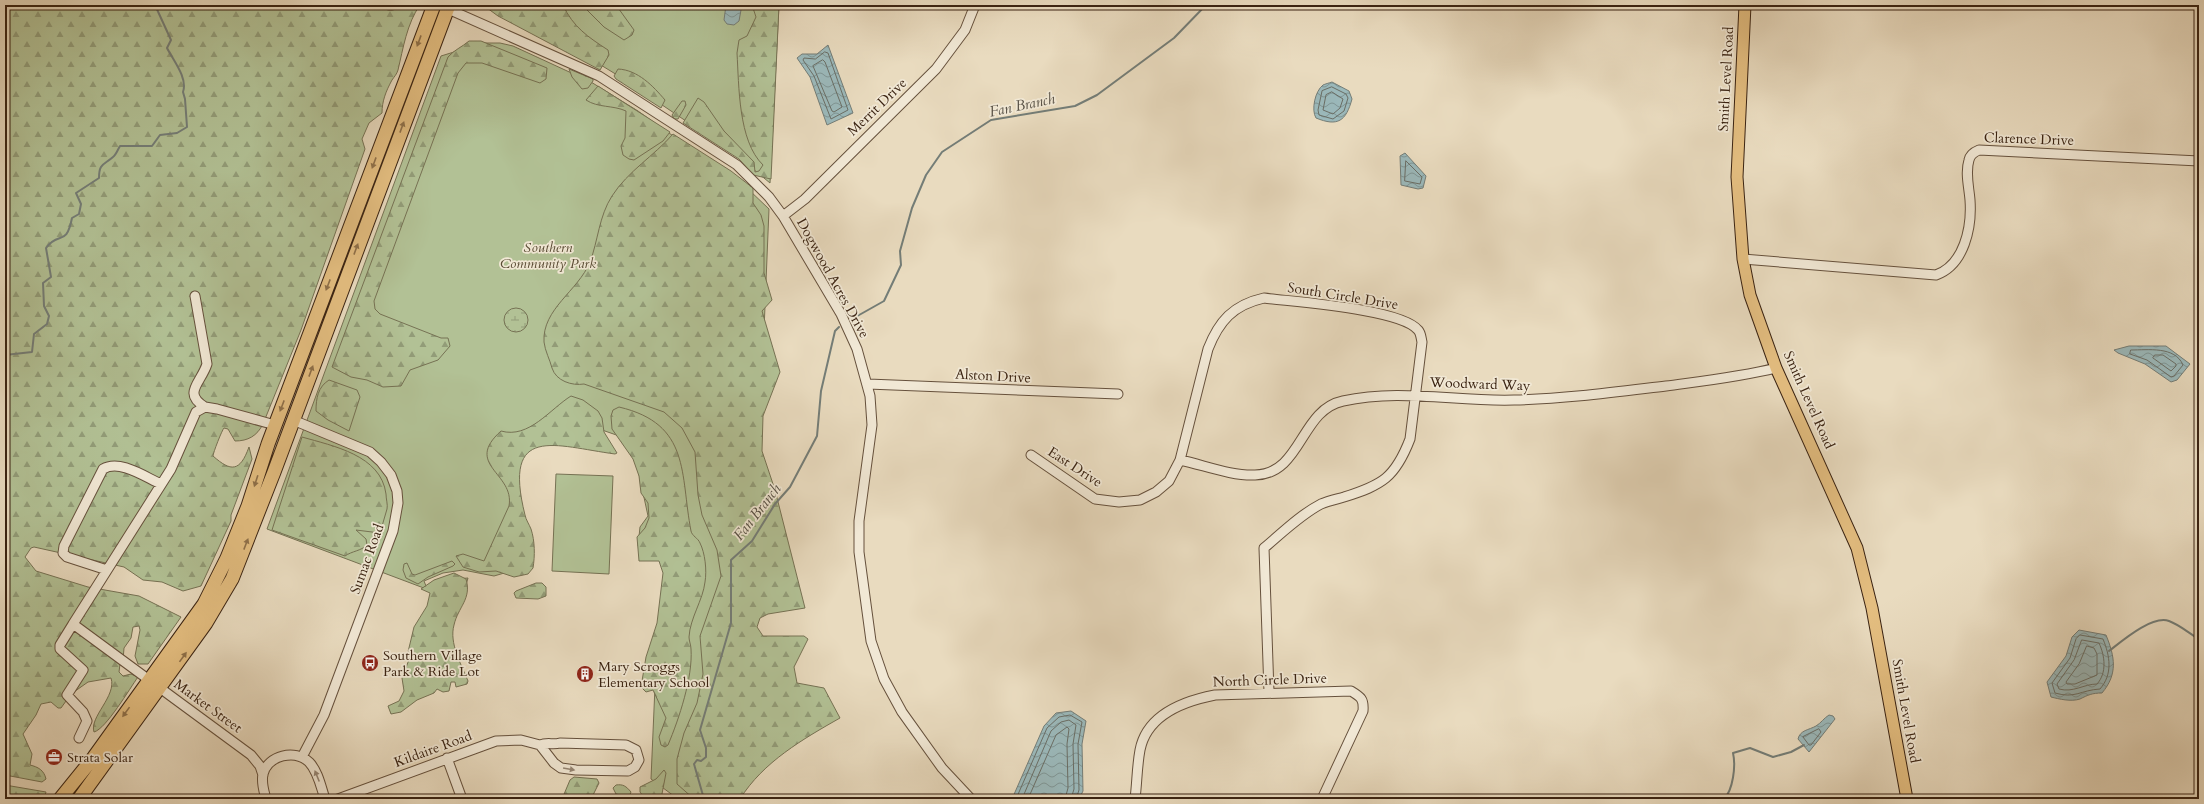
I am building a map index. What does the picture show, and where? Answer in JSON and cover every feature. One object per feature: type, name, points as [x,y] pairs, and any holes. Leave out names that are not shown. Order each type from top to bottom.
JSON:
[{"type":"highway","points":[[60,799],[94,757],[204,604],[227,558],[248,506],[275,425],[434,5]]},
{"type":"highway","points":[[79,799],[211,617],[232,579],[445,6]]},
{"type":"main road","name":"Smith Level Road","points":[[1745,5],[1738,177],[1743,259],[1750,295],[1776,368],[1851,530],[1864,570],[1907,799]]},
{"type":"street","name":"Merrit Drive","points":[[783,216],[805,199],[936,69],[965,30],[976,5]]},
{"type":"street","name":"Dogwood Acres Drive","points":[[445,6],[599,76],[633,96],[736,165],[770,197],[783,216],[841,314],[857,349],[868,384],[872,425],[859,521],[860,560],[871,641],[884,679],[902,712],[942,768],[971,799]]},
{"type":"street","name":"Clarence Drive","points":[[1743,259],[1936,275],[1945,272],[1957,259],[1966,237],[1970,218],[1969,160],[1974,152],[1979,150],[2199,161]]},
{"type":"street","points":[[195,296],[206,364],[204,374],[194,389],[194,397],[196,402],[205,408]]},
{"type":"street","name":"South Circle Drive","points":[[1180,460],[1206,356],[1215,332],[1230,313],[1254,300],[1264,298],[1388,315],[1408,322],[1419,331],[1422,342],[1415,395]]},
{"type":"street","name":"Woodward Way","points":[[1269,692],[1264,548],[1307,513],[1321,504],[1373,488],[1392,474],[1405,453],[1410,439],[1415,395],[1477,400],[1546,399],[1707,380],[1776,368]]},
{"type":"street","name":"Alston Drive","points":[[868,384],[1118,394]]},
{"type":"street","points":[[1180,460],[1240,473],[1265,474],[1285,463],[1314,419],[1341,401],[1370,396],[1415,395]]},
{"type":"street","points":[[79,738],[87,721],[83,712],[67,695],[83,670],[60,649],[60,644],[171,469],[196,412],[205,408],[217,409],[275,425]]},
{"type":"street","name":"Sumac Road","points":[[292,420],[370,452],[381,462],[391,475],[397,491],[398,502],[393,531],[324,715],[302,757]]},
{"type":"street","name":"East Drive","points":[[1031,455],[1095,498],[1119,502],[1140,500],[1156,492],[1169,481],[1180,460]]},
{"type":"street","points":[[107,570],[68,557],[63,552],[64,546],[103,469],[108,466],[119,466],[161,484]]},
{"type":"street","name":"Market Street","points":[[73,624],[148,681],[251,755],[260,766],[263,775],[263,788],[266,799]]},
{"type":"street","name":"North Circle Drive","points":[[1135,799],[1140,749],[1148,732],[1162,715],[1197,699],[1215,695],[1269,692],[1351,691],[1361,696],[1364,702],[1363,711],[1322,799]]},
{"type":"street","name":"Kildaire Road","points":[[338,799],[447,758],[504,740],[521,740],[540,745],[545,743],[626,745],[636,750],[638,760],[635,768],[628,771],[567,769],[554,763],[540,745]]},
{"type":"street","name":"Market Street","points":[[251,755],[276,759],[291,755],[302,757]]},
{"type":"street","points":[[302,757],[315,771],[326,799]]},
{"type":"street","points":[[447,758],[462,799]]},
{"type":"street","points":[[263,775],[267,766],[276,759]]},
{"type":"green space","points":[[5,5],[381,5],[388,10],[393,10],[404,5],[420,5],[409,28],[398,71],[385,96],[382,113],[369,123],[362,139],[365,149],[301,330],[263,424],[255,435],[240,441],[235,441],[228,429],[224,428],[216,446],[213,456],[230,467],[238,465],[242,461],[249,447],[252,459],[231,515],[231,521],[201,586],[183,591],[162,582],[143,580],[124,567],[34,547],[31,548],[25,557],[36,571],[88,587],[139,596],[181,617],[148,664],[138,664],[135,656],[140,630],[139,626],[133,627],[131,638],[124,648],[123,660],[120,664],[119,672],[123,676],[131,674],[138,677],[105,724],[99,729],[94,732],[95,720],[110,692],[112,685],[111,678],[88,682],[71,694],[61,708],[58,708],[51,702],[41,704],[36,715],[23,734],[32,754],[30,765],[40,769],[44,773],[46,779],[42,782],[5,775]]},
{"type":"green space","points":[[483,5],[563,5],[576,25],[588,36],[608,50],[609,55],[600,70],[498,16]]},
{"type":"green space","points":[[503,5],[779,5],[770,183],[735,154],[622,78]]},
{"type":"green space","points":[[582,5],[616,5],[634,30],[632,35],[624,40],[604,27]]},
{"type":"green space","points":[[752,5],[779,5],[771,179],[753,175],[739,159],[683,123],[698,98],[704,102],[724,131],[754,162],[755,172],[759,171],[763,165],[755,155],[744,127],[738,81],[737,53],[739,40],[747,36],[756,17]]},
{"type":"green space","points":[[469,41],[481,41],[547,68],[546,79],[540,83],[482,63],[466,63],[458,73],[374,301],[375,309],[380,314],[441,338],[448,338],[450,346],[438,360],[410,370],[401,386],[383,387],[367,380],[351,377],[332,367],[448,57]]},
{"type":"green space","name":"Southern Community Park","points":[[483,43],[500,43],[513,46],[591,82],[638,111],[748,189],[769,209],[762,379],[712,799],[678,799],[651,779],[657,640],[668,563],[638,546],[640,527],[648,516],[636,460],[625,438],[602,430],[513,451],[518,569],[494,576],[463,570],[443,573],[424,581],[426,586],[444,580],[468,578],[461,602],[267,529],[441,56]]},
{"type":"green space","points":[[569,69],[593,79],[588,88],[582,89],[572,77]]},
{"type":"green space","points":[[618,69],[632,72],[650,84],[665,100],[661,108],[616,79],[614,76]]},
{"type":"green space","points":[[598,86],[670,132],[663,141],[634,160],[629,159],[623,155],[621,146],[625,138],[626,111],[591,103],[586,100]]},
{"type":"green space","points":[[682,101],[685,101],[686,105],[678,119],[674,119],[672,115]]},
{"type":"green space","points":[[673,134],[731,171],[753,188],[753,203],[761,215],[764,226],[764,273],[772,300],[762,311],[780,372],[763,416],[762,451],[775,490],[805,608],[768,614],[760,618],[757,627],[763,636],[804,636],[808,639],[794,667],[797,683],[824,688],[840,718],[785,752],[760,774],[740,799],[694,799],[677,784],[677,759],[684,733],[697,703],[703,674],[700,636],[721,576],[717,550],[702,515],[698,495],[695,452],[682,428],[664,412],[584,384],[565,382],[554,373],[544,342],[545,330],[549,320],[590,262],[601,220],[612,196],[633,171]]},
{"type":"green space","points":[[516,308],[525,311],[528,320],[525,329],[516,332],[507,329],[504,320],[507,311]]},
{"type":"green space","points":[[329,380],[357,390],[360,397],[349,431],[328,420],[316,411],[318,393],[322,386]]},
{"type":"green space","points":[[571,396],[583,400],[598,411],[602,418],[604,432],[617,453],[615,454],[572,447],[554,446],[539,447],[528,453],[521,466],[520,486],[525,517],[531,529],[533,538],[533,568],[528,574],[514,577],[496,571],[479,572],[463,567],[456,556],[463,554],[484,561],[509,506],[509,495],[505,485],[488,461],[487,452],[491,443],[501,431],[521,431],[530,427]]},
{"type":"green space","points":[[619,407],[642,415],[659,426],[671,439],[678,454],[682,471],[691,531],[700,543],[705,562],[706,577],[704,589],[694,616],[689,637],[691,660],[688,685],[677,723],[668,745],[665,747],[661,745],[659,737],[666,718],[653,690],[646,692],[641,687],[646,657],[657,623],[663,573],[659,561],[639,561],[637,537],[645,528],[649,518],[648,503],[641,493],[639,476],[633,459],[612,429],[611,416],[613,410]]},
{"type":"green space","points":[[302,437],[328,444],[354,454],[375,470],[382,481],[386,494],[387,507],[380,533],[356,530],[366,539],[367,545],[362,549],[345,556],[272,530]]},
{"type":"green space","points":[[556,474],[613,476],[609,574],[552,571]]},
{"type":"green space","points":[[452,561],[455,564],[453,566],[428,577],[418,584],[406,578],[403,570],[404,564],[407,563],[412,574],[415,575]]},
{"type":"green space","points":[[454,573],[466,579],[467,586],[466,598],[454,625],[453,639],[459,661],[468,681],[467,684],[456,687],[455,682],[451,682],[449,691],[443,692],[437,689],[434,693],[417,700],[401,712],[391,714],[388,706],[399,701],[404,691],[402,678],[410,657],[408,652],[414,627],[427,606],[430,593],[421,589],[434,580]]},
{"type":"green space","points":[[536,583],[542,583],[546,587],[546,596],[538,599],[516,598],[514,593],[516,591]]},
{"type":"green space","points":[[664,770],[666,773],[661,799],[645,799],[640,792],[640,787],[656,779]]},
{"type":"green space","points":[[574,777],[597,779],[599,783],[591,799],[562,799],[570,780]]},
{"type":"green space","points":[[5,785],[46,792],[44,799],[5,799]]},
{"type":"green space","points":[[616,785],[623,785],[628,788],[631,792],[629,797],[616,794],[613,788]]},
{"type":"water","points":[[726,5],[737,5],[741,10],[739,21],[734,25],[727,24],[724,20]]},
{"type":"water","points":[[828,45],[853,113],[827,125],[810,77],[797,58],[802,54],[817,54]]},
{"type":"water","points":[[1332,82],[1349,91],[1352,99],[1347,113],[1340,120],[1335,122],[1324,121],[1316,118],[1314,110],[1316,96],[1320,88],[1323,85]]},
{"type":"water","points":[[1405,153],[1426,176],[1423,188],[1418,189],[1401,185],[1400,156]]},
{"type":"water","points":[[2129,346],[2166,346],[2190,364],[2177,380],[2171,382],[2145,364],[2114,350]]},
{"type":"water","points":[[2079,630],[2106,635],[2113,658],[2113,672],[2111,679],[2102,693],[2088,695],[2080,699],[2073,700],[2051,697],[2047,682],[2066,656],[2072,637]]},
{"type":"water","points":[[1071,711],[1086,721],[1082,744],[1083,791],[1079,799],[1012,799],[1044,726],[1056,713]]},
{"type":"water","points":[[1829,715],[1833,716],[1835,719],[1809,752],[1798,739],[1799,736],[1803,732],[1818,725]]},
{"type":"waterway","points":[[5,355],[32,352],[34,334],[47,324],[49,316],[44,306],[43,283],[51,277],[46,248],[55,240],[65,236],[70,227],[72,218],[79,214],[81,204],[76,193],[99,178],[101,167],[114,156],[120,146],[152,146],[160,135],[177,133],[187,127],[182,75],[167,48],[171,40],[155,5]]},
{"type":"waterway","name":"Fan Branch","points":[[852,319],[884,301],[901,265],[900,251],[912,208],[926,175],[942,152],[991,120],[1075,106],[1097,95],[1174,38],[1206,5]]},
{"type":"waterway","name":"Fan Branch","points":[[704,799],[694,764],[697,760],[701,761],[706,757],[706,748],[700,730],[731,623],[731,560],[752,541],[775,504],[790,487],[817,436],[821,391],[835,331],[839,327]]},
{"type":"waterway","points":[[2109,651],[2146,625],[2162,620],[2169,621],[2181,627],[2199,639]]},
{"type":"waterway","points":[[1724,799],[1732,784],[1734,764],[1733,753],[1750,748],[1773,757],[1791,752],[1804,745]]},
{"type":"place","name":"Southern Village Park & Ride Lot","points":[[370,663]]},
{"type":"place","name":"Mary Scroggs Elementary School","points":[[585,674]]},
{"type":"place","name":"Strata Solar","points":[[54,757]]}]
